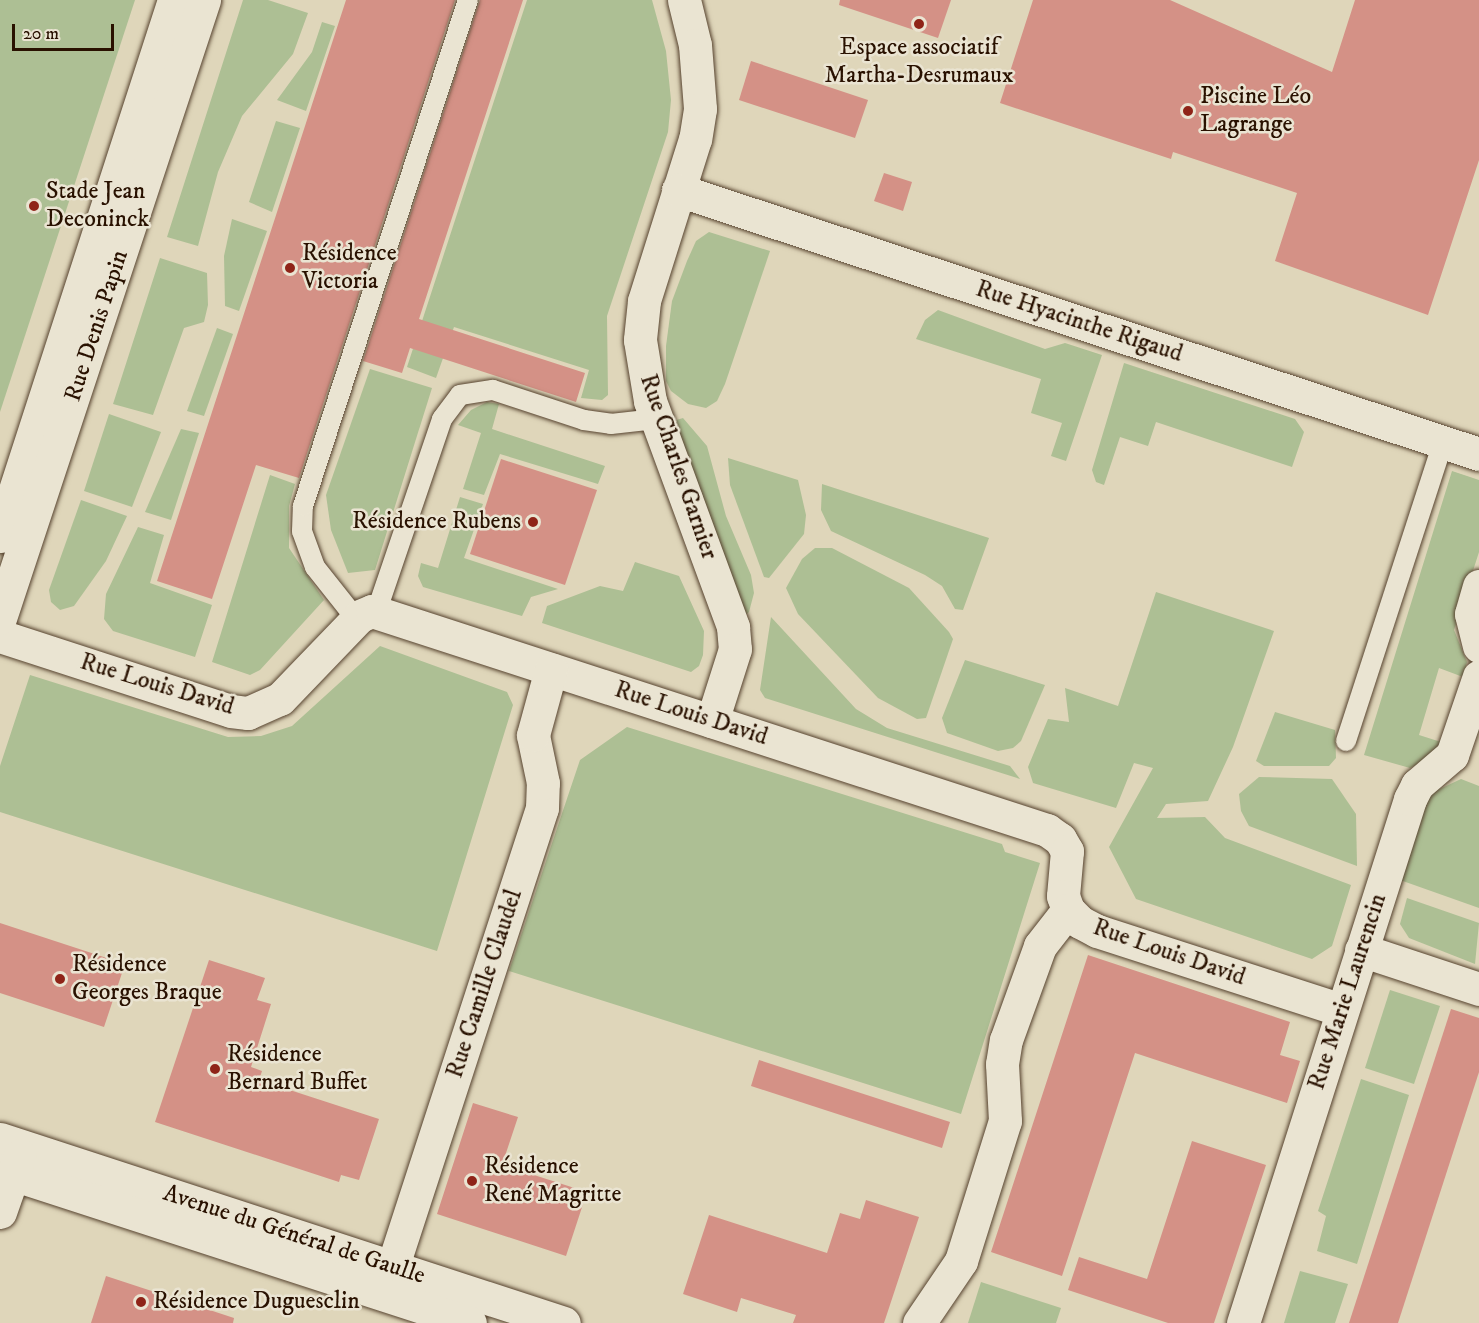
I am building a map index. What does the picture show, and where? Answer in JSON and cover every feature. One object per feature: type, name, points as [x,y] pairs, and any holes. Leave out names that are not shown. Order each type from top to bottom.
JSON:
[{"type":"street","name":"Rue Denis Papin","points":[[0,536],[174,0]]},
{"type":"street","name":"Rue Denis Papin","points":[[0,618],[204,0]]},
{"type":"street","name":"Rue Charles Garnier","points":[[684,0],[695,45],[700,109],[640,321],[645,380],[656,419],[735,638],[733,659],[712,721]]},
{"type":"street","name":"Rue Hyacinthe Rigaud","points":[[678,190],[1479,453]]},
{"type":"street","points":[[1479,586],[1470,614],[1479,646]]},
{"type":"street","name":"Rue Louis David","points":[[0,636],[231,711],[248,713],[272,704],[286,693],[366,616],[551,669],[1053,833],[1067,851],[1064,896],[1068,910],[1080,922],[1097,931],[1342,1010]]},
{"type":"street","name":"Rue Camille Claudel","points":[[388,1281],[542,808],[543,783],[533,735],[551,669]]},
{"type":"street","name":"Rue Marie Laurencin","points":[[1243,1323],[1410,799],[1417,785],[1452,755],[1479,676]]},
{"type":"street","points":[[919,1323],[961,1261],[1005,1121],[1002,1064],[1006,1040],[1040,946],[1068,910]]},
{"type":"street","points":[[1361,950],[1479,989]]},
{"type":"street","points":[[0,1212],[9,1158]]},
{"type":"street","name":"Avenue du Général de Gaulle","points":[[9,1158],[388,1281],[459,1313],[564,1323]]},
{"type":"lane","points":[[468,0],[303,506],[302,531],[315,567],[366,616],[442,419],[460,395],[493,390],[584,420],[610,424],[656,419]]},
{"type":"lane","points":[[1346,741],[1443,442]]},
{"type":"green space","name":"Stade Jean Deconinck","points":[[0,0],[135,0],[0,412]]},
{"type":"green space","points":[[243,0],[268,0],[308,13],[293,54],[242,116],[218,172],[198,246],[167,237]]},
{"type":"green space","points":[[527,0],[652,0],[666,51],[671,100],[668,132],[607,316],[608,395],[602,400],[581,398],[589,370],[454,327],[436,378],[407,367]]},
{"type":"green space","points":[[322,22],[335,26],[306,111],[277,100],[312,52]]},
{"type":"green space","points":[[276,121],[300,128],[272,212],[249,202]]},
{"type":"green space","points":[[232,219],[267,231],[239,311],[225,306],[224,256]]},
{"type":"green space","points":[[709,232],[770,251],[725,384],[717,401],[706,408],[688,404],[671,391],[666,381],[666,346],[672,301],[687,261],[696,241]]},
{"type":"green space","points":[[160,258],[207,273],[208,305],[204,322],[184,328],[153,415],[113,404]]},
{"type":"green space","points":[[938,310],[1045,349],[1065,343],[1102,355],[1066,461],[1051,456],[1062,423],[1031,413],[1041,379],[916,339],[925,320]]},
{"type":"green space","points":[[217,328],[233,334],[204,416],[187,411]]},
{"type":"green space","points":[[1124,363],[1295,419],[1304,432],[1292,467],[1156,422],[1148,446],[1120,437],[1104,485],[1096,482],[1092,470]]},
{"type":"green space","points":[[370,369],[432,388],[375,570],[348,573],[331,530],[326,495]]},
{"type":"green space","points":[[487,402],[499,404],[492,429],[605,466],[598,484],[500,454],[484,495],[463,489],[481,433],[458,425],[471,410]]},
{"type":"green space","points":[[109,414],[161,432],[132,507],[84,491]]},
{"type":"green space","points":[[683,418],[707,446],[726,516],[751,575],[754,593],[749,612],[744,616],[670,422]]},
{"type":"green space","points":[[181,429],[199,433],[171,520],[145,512]]},
{"type":"green space","points":[[728,458],[798,480],[806,515],[804,534],[769,578],[764,577],[730,485]]},
{"type":"green space","points":[[1452,471],[1479,480],[1479,552],[1454,630],[1467,662],[1463,677],[1439,668],[1419,735],[1441,742],[1437,755],[1410,768],[1364,755]]},
{"type":"green space","points":[[270,475],[295,484],[289,506],[289,548],[324,600],[260,670],[250,675],[212,662]]},
{"type":"green space","points":[[822,484],[989,538],[963,610],[955,609],[942,586],[925,575],[831,531],[821,510]]},
{"type":"green space","points":[[460,497],[483,504],[464,558],[558,589],[531,597],[522,616],[423,587],[418,576],[421,563],[438,568]]},
{"type":"green space","points":[[81,500],[127,516],[106,561],[74,606],[60,610],[51,602],[49,590]]},
{"type":"green space","points":[[138,527],[164,535],[150,583],[212,605],[195,657],[113,631],[104,619],[106,594]]},
{"type":"green space","points":[[815,548],[832,548],[909,588],[949,632],[953,639],[926,718],[917,719],[878,698],[798,614],[786,588],[802,559]]},
{"type":"green space","points":[[635,562],[679,576],[704,631],[703,655],[699,666],[691,672],[542,623],[547,606],[600,586],[623,591]]},
{"type":"green space","points":[[1156,592],[1274,631],[1233,747],[1208,801],[1166,804],[1157,818],[1205,817],[1225,838],[1351,885],[1332,946],[1312,959],[1136,899],[1109,847],[1153,768],[1134,763],[1116,808],[1033,783],[1028,767],[1048,719],[1069,722],[1065,688],[1118,706]]},
{"type":"green space","points":[[771,617],[856,709],[887,728],[1010,766],[1020,779],[765,698],[760,690]]},
{"type":"green space","points":[[380,646],[507,692],[513,705],[437,951],[0,812],[0,766],[30,675],[228,737],[261,736],[292,726]]},
{"type":"green space","points":[[965,660],[1045,685],[1021,741],[1013,748],[998,751],[947,733],[942,718]]},
{"type":"green space","points":[[1275,712],[1335,730],[1336,758],[1329,766],[1264,766],[1256,761]]},
{"type":"green space","points":[[627,727],[1002,844],[1005,852],[1040,863],[961,1114],[509,971],[580,760]]},
{"type":"green space","points":[[1259,777],[1332,779],[1356,814],[1357,866],[1249,826],[1241,811],[1239,794]]},
{"type":"green space","points":[[1461,779],[1479,786],[1479,908],[1400,880],[1427,795]]},
{"type":"green space","points":[[1407,898],[1479,923],[1475,964],[1409,938],[1400,924]]},
{"type":"green space","points":[[1390,990],[1440,1006],[1414,1084],[1365,1068]]},
{"type":"green space","points":[[1361,1079],[1409,1095],[1357,1264],[1317,1251],[1326,1216],[1318,1211]]},
{"type":"green space","points":[[1300,1271],[1348,1284],[1335,1323],[1284,1323]]},
{"type":"green space","points":[[981,1282],[1061,1308],[1056,1323],[968,1323]]},
{"type":"building","name":"Résidence Victoria","points":[[346,0],[455,0],[299,478],[256,465],[212,599],[157,581]]},
{"type":"building","points":[[480,0],[523,0],[419,319],[585,373],[576,402],[410,348],[402,373],[363,361]]},
{"type":"building","name":"Espace associatif Martha-Desrumaux","points":[[840,0],[951,0],[938,38],[839,5]]},
{"type":"building","points":[[1033,0],[1170,0],[1332,72],[1355,0],[1479,0],[1479,160],[1428,315],[1275,261],[1297,193],[1173,152],[1171,159],[1000,103]]},
{"type":"building","points":[[751,61],[868,100],[855,138],[739,100]]},
{"type":"building","points":[[884,173],[912,182],[903,211],[874,201]]},
{"type":"building","name":"Résidence Rubens","points":[[501,459],[597,490],[565,585],[470,554]]},
{"type":"building","name":"Résidence Georges Braque","points":[[0,923],[125,964],[104,1027],[0,993]]},
{"type":"building","points":[[1088,955],[1290,1022],[1280,1055],[1300,1061],[1287,1103],[1135,1053],[1062,1276],[991,1252]]},
{"type":"building","name":"Résidence Bernard Buffet","points":[[209,960],[265,978],[257,1000],[271,1004],[251,1067],[262,1071],[259,1080],[379,1119],[359,1180],[341,1175],[339,1182],[155,1122]]},
{"type":"building","points":[[1451,1009],[1479,1018],[1479,1072],[1398,1323],[1349,1323]]},
{"type":"building","points":[[759,1060],[950,1122],[942,1148],[751,1086]]},
{"type":"building","name":"Résidence René Magritte","points":[[473,1103],[518,1117],[504,1159],[536,1169],[534,1175],[587,1192],[566,1256],[437,1214]]},
{"type":"building","points":[[1192,1141],[1266,1165],[1214,1323],[1168,1323],[1068,1290],[1079,1257],[1147,1279]]},
{"type":"building","points":[[866,1200],[919,1217],[884,1323],[793,1323],[796,1315],[741,1298],[737,1312],[683,1294],[709,1215],[827,1253],[840,1213],[860,1219]]},
{"type":"building","name":"Résidence Duguesclin","points":[[106,1276],[234,1318],[233,1323],[91,1323]]},
{"type":"place","name":"Espace associatif Martha-Desrumaux","points":[[919,24]]},
{"type":"place","name":"Piscine Léo Lagrange","points":[[1188,111]]},
{"type":"place","name":"Stade Jean Deconinck","points":[[34,206]]},
{"type":"place","name":"Résidence Victoria","points":[[290,268]]},
{"type":"place","name":"Résidence Rubens","points":[[533,522]]},
{"type":"place","name":"Résidence Georges Braque","points":[[60,979]]},
{"type":"place","name":"Résidence Bernard Buffet","points":[[215,1069]]},
{"type":"place","name":"Résidence René Magritte","points":[[472,1181]]},
{"type":"place","name":"Résidence Duguesclin","points":[[141,1302]]}]
